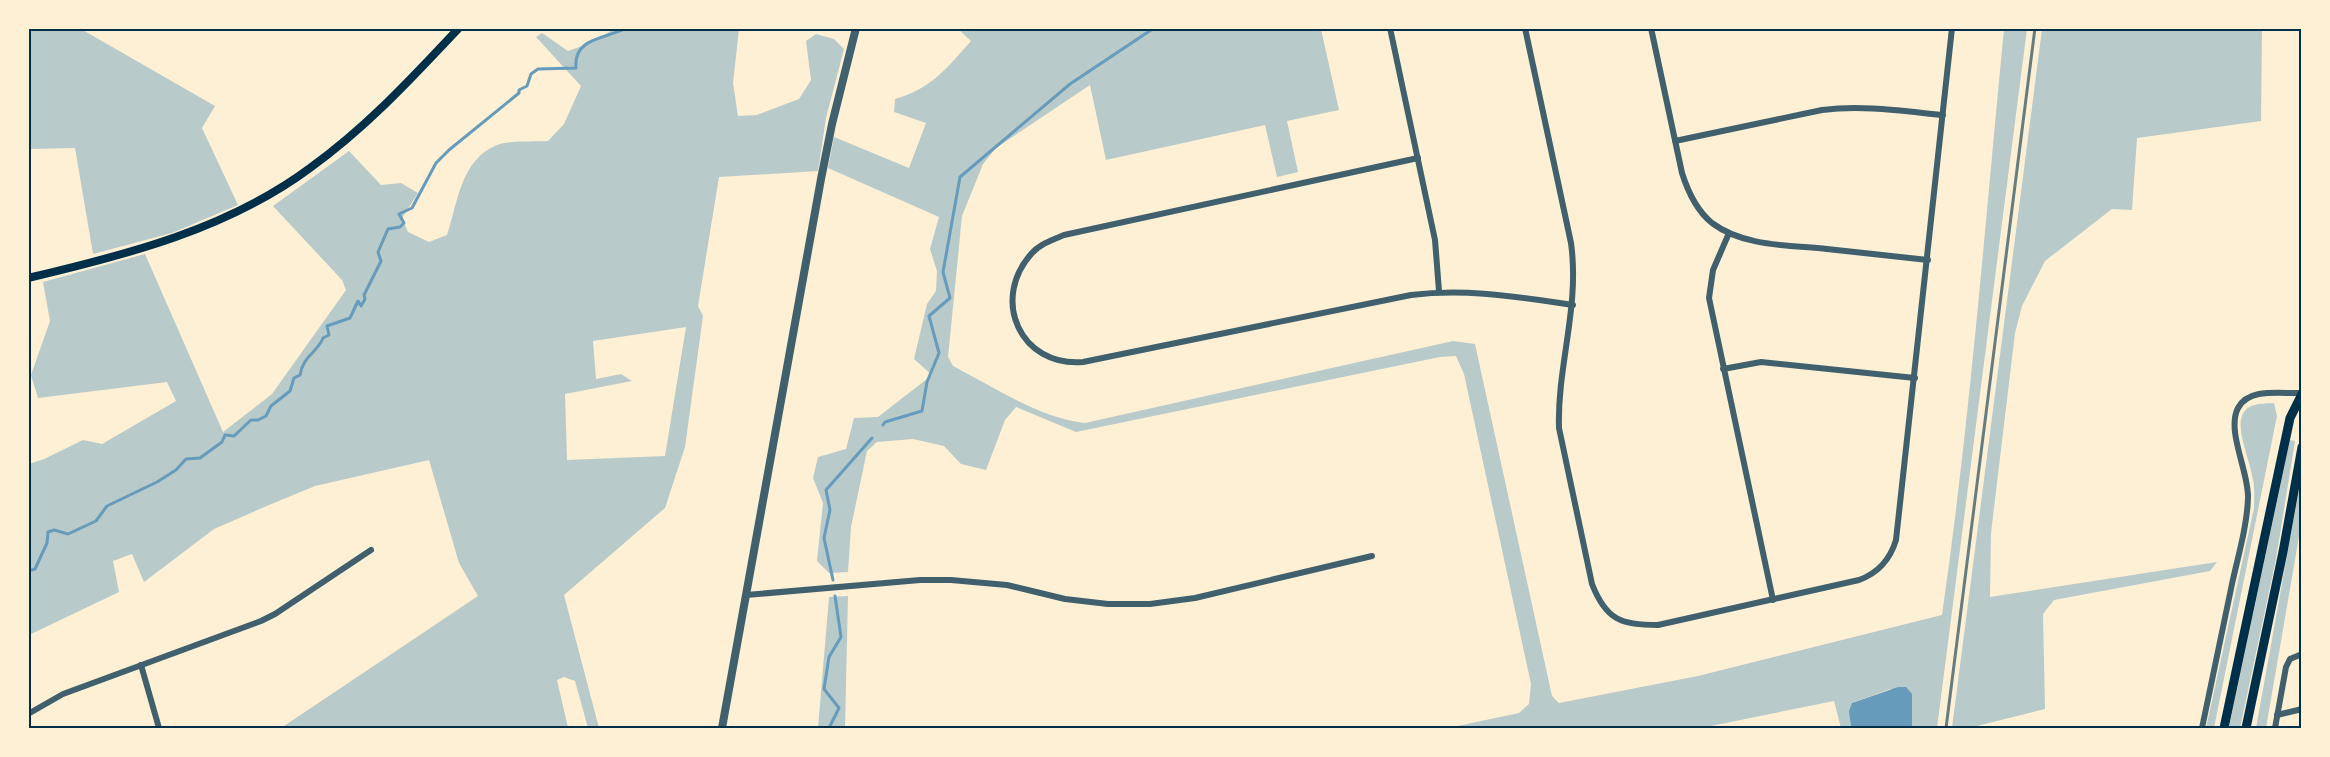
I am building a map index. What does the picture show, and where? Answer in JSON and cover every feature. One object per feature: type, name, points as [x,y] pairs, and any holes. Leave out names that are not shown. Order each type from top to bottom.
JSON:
[{"type":"main road","points":[[28,278],[120,254],[184,234],[225,217],[276,191],[309,169],[369,120],[459,28]]},
{"type":"main road","points":[[2224,729],[2290,418],[2301,394]]},
{"type":"main road","points":[[2246,729],[2283,552],[2301,447]]},
{"type":"street","points":[[722,729],[821,179],[856,28]]},
{"type":"street","points":[[1390,28],[1435,240],[1439,291]]},
{"type":"street","points":[[1525,28],[1571,243],[1574,269],[1573,305],[1558,410],[1559,428],[1592,584],[1601,603],[1616,618],[1633,625],[1658,626],[1859,580],[1869,576],[1886,561],[1896,540],[1952,28]]},
{"type":"street","points":[[1651,28],[1682,173],[1693,200],[1712,222],[1729,234],[1759,242],[1928,260]]},
{"type":"street","points":[[1675,141],[1845,107],[1943,115]]},
{"type":"street","points":[[1418,158],[1064,235],[1047,242],[1033,252],[1020,269],[1014,292],[1016,318],[1029,344],[1040,353],[1067,363],[1083,362],[1439,291],[1490,293],[1573,305]]},
{"type":"street","points":[[1729,234],[1713,270],[1709,298],[1773,600]]},
{"type":"street","points":[[1723,369],[1761,362],[1915,378]]},
{"type":"street","points":[[2202,729],[2248,502],[2247,483],[2235,430],[2235,416],[2241,404],[2250,396],[2301,394]]},
{"type":"street","points":[[28,714],[63,694],[275,614],[370,550]]},
{"type":"street","points":[[746,595],[951,580],[1007,585],[1065,599],[1108,604],[1150,604],[1195,598],[1372,556]]},
{"type":"street","points":[[2276,729],[2286,667],[2290,659],[2301,654]]},
{"type":"street","points":[[141,665],[159,729]]},
{"type":"street","points":[[2277,715],[2301,709]]},
{"type":"shaded area","points":[[615,28],[739,29],[733,83],[738,116],[757,115],[799,99],[811,80],[806,41],[816,34],[834,39],[844,49],[826,118],[818,171],[719,177],[698,306],[703,316],[685,447],[665,508],[564,595],[599,728],[588,728],[575,681],[564,677],[557,680],[568,728],[281,728],[478,596],[459,563],[429,460],[315,486],[269,505],[214,529],[144,582],[132,554],[113,561],[119,592],[29,635],[29,464],[83,440],[102,444],[176,401],[167,382],[38,398],[31,375],[50,321],[43,282],[145,254],[223,432],[272,394],[346,290],[342,280],[273,206],[349,151],[381,185],[401,183],[418,193],[402,218],[408,232],[429,242],[447,235],[462,184],[475,161],[485,152],[502,143],[548,141],[564,124],[581,86],[536,37],[542,33],[568,51],[596,41]],"holes":[[[686,327],[665,456],[567,460],[565,394],[632,381],[621,374],[596,379],[593,341]]]},
{"type":"shaded area","points":[[28,29],[81,29],[215,106],[202,128],[238,205],[172,233],[93,254],[75,148],[29,149]]},
{"type":"shaded area","points":[[958,29],[1321,29],[1339,110],[1287,121],[1298,172],[1277,177],[1265,125],[1106,160],[1090,85],[996,148],[983,164],[962,216],[948,357],[953,366],[1017,400],[1051,415],[1085,423],[1453,341],[1475,344],[1552,696],[1559,703],[1698,676],[1942,615],[1969,396],[2004,29],[2027,29],[1937,728],[1912,728],[1912,694],[1890,689],[1852,703],[1851,728],[1841,728],[1834,701],[1701,728],[1448,728],[1519,713],[1529,704],[1531,684],[1464,374],[1456,356],[1440,357],[1076,432],[1016,407],[1005,420],[986,470],[961,464],[944,446],[913,439],[877,442],[867,451],[851,527],[848,572],[829,573],[817,561],[823,503],[813,478],[818,457],[846,449],[854,418],[878,417],[932,375],[914,359],[927,304],[936,291],[937,271],[930,249],[939,217],[828,168],[834,137],[909,168],[926,123],[894,112],[895,99],[919,90],[954,60],[971,41]]},
{"type":"shaded area","points":[[2042,29],[2262,29],[2261,121],[2137,138],[2132,210],[2112,209],[2045,261],[2022,306],[2015,333],[1991,533],[1990,597],[2217,562],[2210,571],[2054,600],[2043,614],[2045,709],[1969,728],[1952,728]]},
{"type":"shaded area","points":[[2274,403],[2277,416],[2214,728],[2206,728],[2254,508],[2254,483],[2242,438],[2242,416],[2244,411],[2251,406]]},
{"type":"shaded area","points":[[2290,440],[2295,441],[2276,559],[2240,728],[2229,728]]},
{"type":"shaded area","points":[[2301,478],[2301,525],[2266,728],[2256,728]]},
{"type":"shaded area","points":[[848,596],[845,728],[818,728],[829,597]]},
{"type":"water","points":[[1898,687],[1906,687],[1912,694],[1912,728],[1851,728],[1849,711],[1852,703]]},
{"type":"waterway","points":[[28,571],[35,569],[47,543],[48,532],[54,530],[68,534],[96,521],[107,506],[157,482],[176,470],[186,459],[200,458],[222,442],[225,435],[234,436],[251,420],[258,420],[266,416],[271,406],[290,391],[294,378],[300,375],[304,363],[323,338],[329,335],[327,326],[350,318],[358,301],[361,306],[381,261],[378,252],[388,229],[400,227],[404,223],[399,214],[412,208],[436,163],[519,93],[519,90],[527,86],[531,74],[538,69],[576,68],[580,50],[585,45],[626,28]]},
{"type":"waterway","points":[[883,425],[885,422],[922,411],[927,382],[939,353],[929,316],[950,298],[943,272],[960,177],[1070,84],[1154,28]]},
{"type":"waterway","points":[[833,580],[824,538],[830,510],[826,490],[872,438]]},
{"type":"waterway","points":[[829,728],[839,708],[824,689],[829,657],[841,637],[835,596]]},
{"type":"railway","points":[[1946,728],[2035,28]]}]
